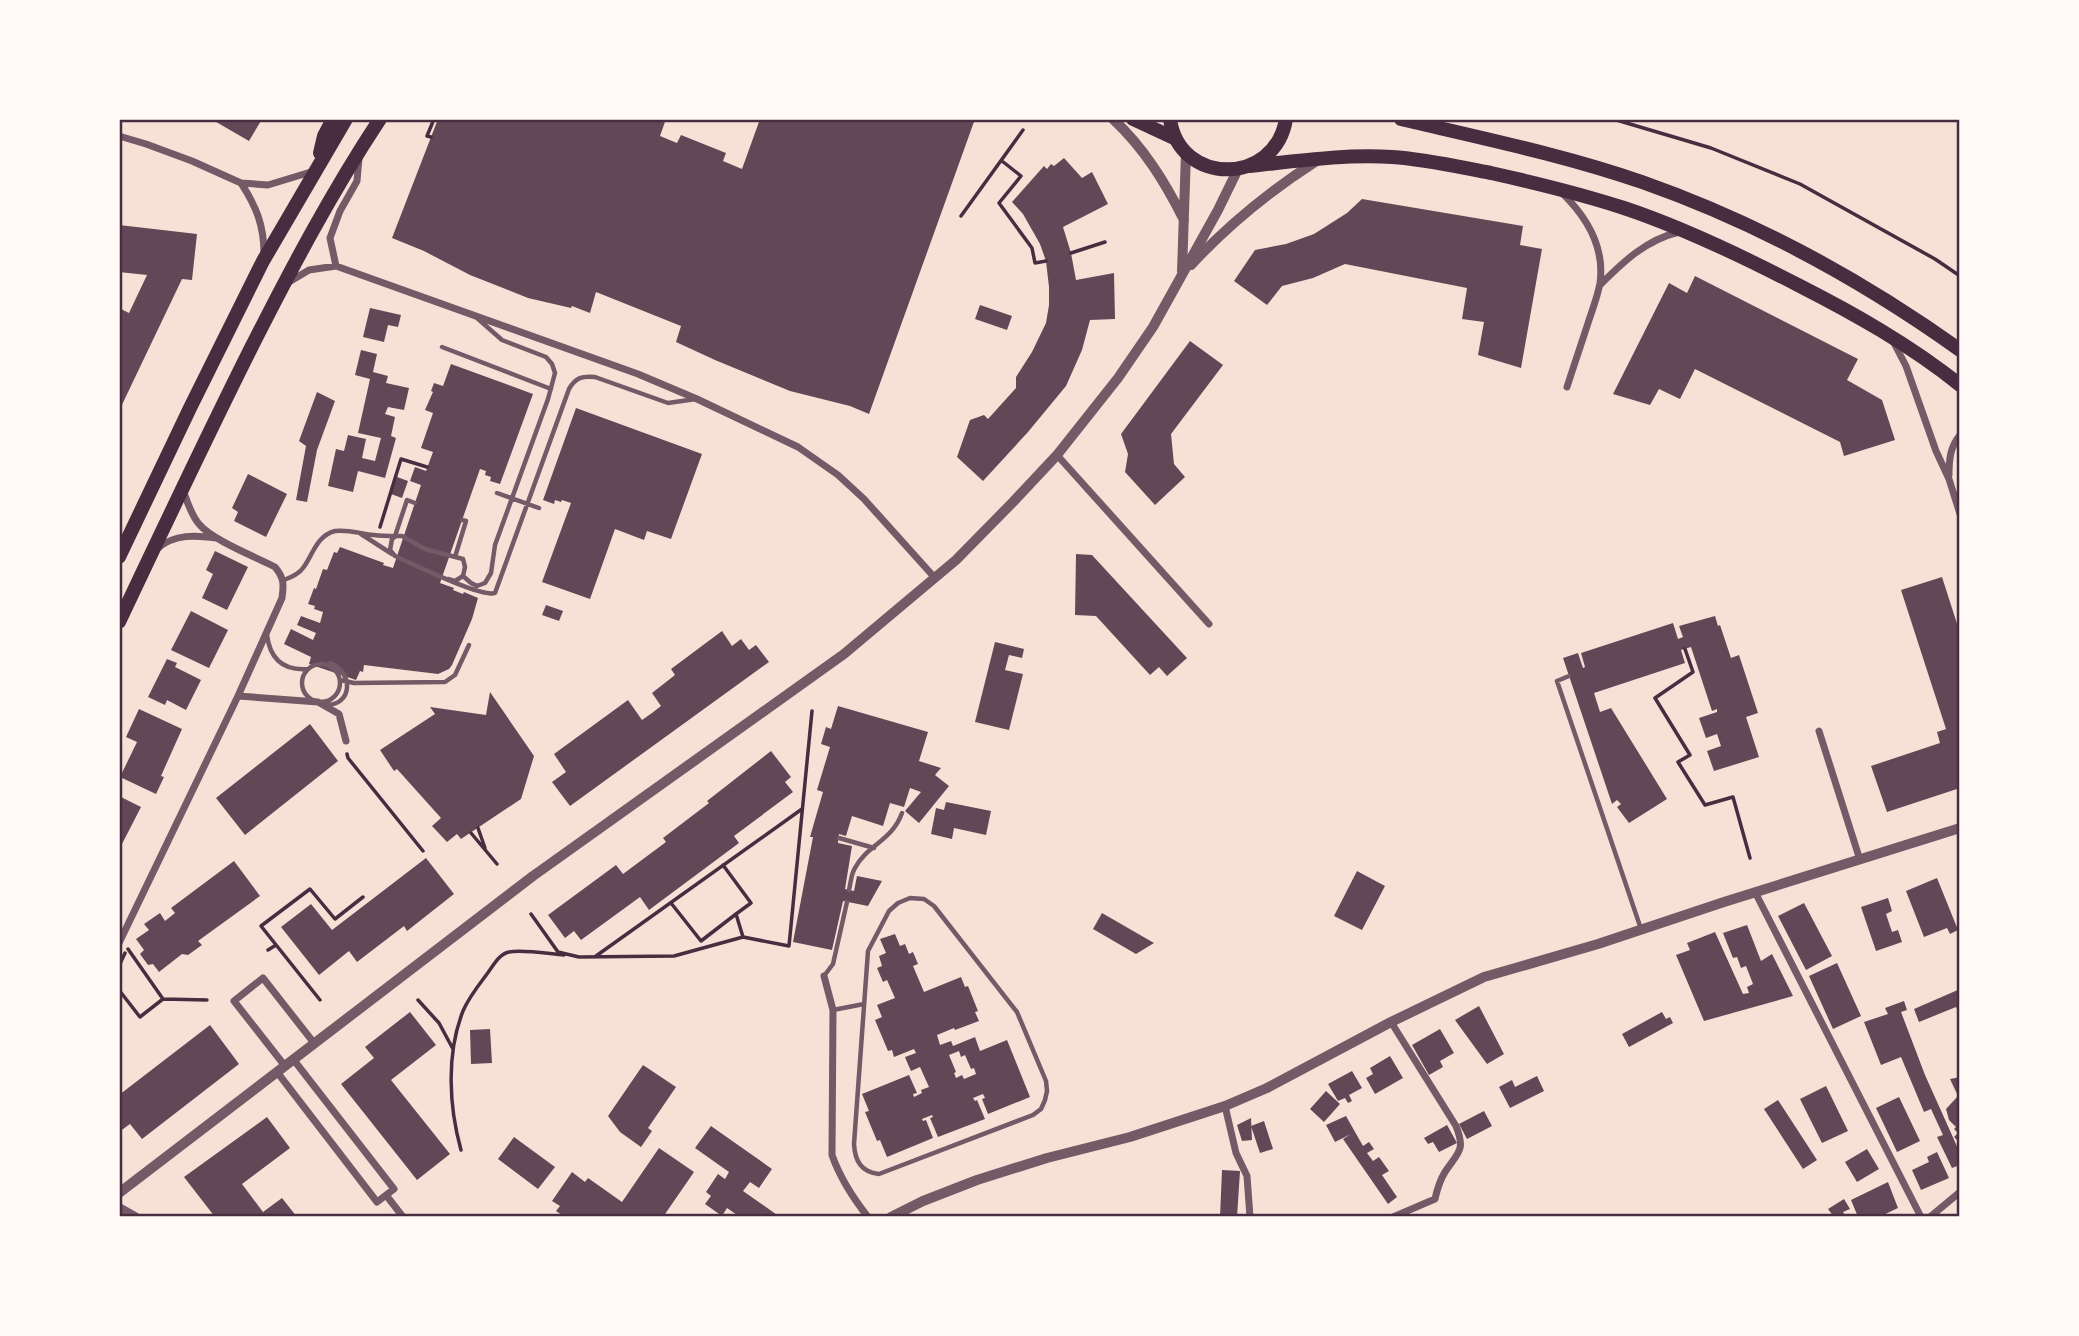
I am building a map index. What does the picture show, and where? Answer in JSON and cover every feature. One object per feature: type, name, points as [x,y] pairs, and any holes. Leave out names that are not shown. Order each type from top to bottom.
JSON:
[{"type":"main road","points":[[315,171],[324,135],[333,119]]},
{"type":"main road","points":[[119,557],[264,261],[346,119]]},
{"type":"main road","points":[[119,622],[282,286],[380,119]]},
{"type":"main road","points":[[1133,119],[1176,139]]},
{"type":"main road","points":[[1170,119],[1176,139],[1186,153],[1200,163],[1216,169],[1321,158],[1392,157],[1448,164],[1558,189],[1626,209],[1766,268],[1888,334],[1960,385]]},
{"type":"main road","points":[[1244,167],[1266,156],[1279,140],[1286,119]]},
{"type":"main road","points":[[1401,119],[1640,181],[1709,207],[1842,273],[1960,350]]},
{"type":"street","points":[[1113,119],[1152,162],[1184,220]]},
{"type":"street","points":[[119,136],[169,152],[241,183],[268,185],[315,171]]},
{"type":"street","points":[[336,265],[330,237],[340,211],[357,181],[360,149]]},
{"type":"street","points":[[1182,275],[1186,153]]},
{"type":"street","points":[[1182,275],[1237,219],[1291,177],[1321,158]]},
{"type":"street","points":[[119,1193],[533,876],[844,654],[967,550],[1057,455],[1118,378],[1153,327],[1244,167]]},
{"type":"street","points":[[241,183],[259,214],[264,261]]},
{"type":"street","points":[[1558,189],[1578,210],[1593,234],[1601,266],[1600,285],[1567,387]]},
{"type":"street","points":[[1600,285],[1638,250],[1665,236],[1682,231]]},
{"type":"street","points":[[282,286],[309,270],[336,265],[638,374],[697,399],[774,435],[820,461],[864,499],[935,578]]},
{"type":"street","points":[[1888,334],[1906,366],[1960,514]]},
{"type":"street","points":[[1949,479],[1949,456],[1960,435]]},
{"type":"street","points":[[1057,455],[1209,624]]},
{"type":"street","points":[[119,943],[282,598],[284,580],[275,567],[218,538],[199,525],[183,488]]},
{"type":"street","points":[[152,553],[166,541],[182,536],[218,538]]},
{"type":"street","points":[[238,696],[320,703],[339,714],[346,741]]},
{"type":"street","points":[[1819,731],[1860,860]]},
{"type":"street","points":[[891,1217],[977,1180],[1047,1158],[1130,1137],[1225,1106],[1267,1088],[1391,1021],[1484,977],[1960,828]]},
{"type":"street","points":[[1755,892],[1922,1217]]},
{"type":"street","points":[[824,976],[833,1010],[832,1155],[848,1189],[868,1217]]},
{"type":"street","points":[[285,1066],[394,1189],[377,1202],[285,1066],[234,1000],[263,978],[313,1043]]},
{"type":"street","points":[[1391,1021],[1461,1138],[1461,1147],[1444,1173],[1435,1199],[1393,1217]]},
{"type":"street","points":[[1225,1106],[1236,1153],[1247,1176],[1250,1217]]},
{"type":"street","points":[[1930,1217],[1960,1192]]},
{"type":"street","points":[[386,1195],[403,1217]]},
{"type":"street","points":[[119,1208],[135,1217]]},
{"type":"lane","points":[[463,576],[477,586],[488,579],[491,573],[495,545],[551,389],[554,368],[546,358],[502,340],[474,316]]},
{"type":"lane","points":[[442,347],[551,389]]},
{"type":"lane","points":[[357,532],[395,556],[487,594],[495,593],[569,389],[576,379],[595,377],[667,403],[697,399]]},
{"type":"lane","points":[[497,493],[540,508]]},
{"type":"lane","points":[[395,556],[391,552],[390,544],[392,539],[398,536],[407,500],[415,503]]},
{"type":"lane","points":[[455,557],[467,521],[462,520]]},
{"type":"lane","points":[[284,580],[296,575],[317,543],[334,531],[398,536],[425,550],[464,561],[466,569],[463,576],[455,580],[448,579]]},
{"type":"lane","points":[[267,633],[270,652],[280,663],[296,668],[308,668],[323,662],[335,665],[341,670],[347,681],[347,689],[340,701],[334,705],[320,703],[304,691],[302,679],[308,668]]},
{"type":"lane","points":[[340,680],[354,683],[445,682],[458,670],[469,645]]},
{"type":"lane","points":[[319,663],[332,666],[340,680],[336,695],[320,703]]},
{"type":"lane","points":[[1569,676],[1557,681],[1642,929]]},
{"type":"lane","points":[[849,890],[856,866],[891,833],[902,813]]},
{"type":"lane","points":[[839,838],[874,848]]},
{"type":"lane","points":[[910,898],[929,902],[1017,1012],[1046,1081],[1046,1096],[1041,1109],[1033,1115],[878,1174],[865,1170],[858,1162],[853,1144],[864,1004],[868,951],[889,911],[910,898]]},
{"type":"lane","points":[[824,976],[832,964],[847,902]]},
{"type":"lane","points":[[833,1010],[864,1004]]},
{"type":"path","points":[[431,137],[427,136],[434,119]]},
{"type":"path","points":[[1613,119],[1711,148],[1800,184],[1935,259],[1960,276]]},
{"type":"path","points":[[961,216],[1023,130]]},
{"type":"path","points":[[1002,161],[1021,176],[999,203],[1032,248],[1035,263],[1046,261]]},
{"type":"path","points":[[1071,253],[1105,242]]},
{"type":"path","points":[[377,536],[401,459],[427,467]]},
{"type":"path","points":[[1685,649],[1693,672],[1655,698],[1690,755],[1678,762],[1705,805],[1732,797],[1749,858]]},
{"type":"path","points":[[461,1150],[452,1109],[454,1051],[463,1010],[500,956],[510,952],[674,956],[743,937],[789,946],[812,711]]},
{"type":"path","points":[[346,741],[348,758],[422,851]]},
{"type":"path","points":[[596,956],[802,808]]},
{"type":"path","points":[[478,828],[485,850]]},
{"type":"path","points":[[471,833],[497,864]]},
{"type":"path","points":[[671,903],[701,941],[751,903],[723,865]]},
{"type":"path","points":[[320,1000],[261,926],[310,889],[335,919],[363,897]]},
{"type":"path","points":[[531,914],[558,952],[564,955]]},
{"type":"path","points":[[736,914],[743,937]]},
{"type":"path","points":[[268,950],[276,945]]},
{"type":"path","points":[[119,965],[127,948],[163,999]]},
{"type":"path","points":[[119,990],[140,1017],[163,999],[207,1000]]},
{"type":"path","points":[[418,1000],[439,1023],[454,1051]]},
{"type":"building","points":[[211,119],[262,119],[249,141]]},
{"type":"building","points":[[438,119],[666,119],[660,136],[677,143],[681,135],[726,153],[723,161],[742,169],[760,119],[975,119],[869,414],[850,406],[790,391],[715,360],[676,342],[681,326],[596,292],[590,313],[572,306],[571,308],[528,298],[470,275],[392,238]]},
{"type":"building","points":[[1064,158],[1082,178],[1092,172],[1108,204],[1063,227],[1076,280],[1114,273],[1115,319],[1090,320],[1082,350],[1066,386],[983,481],[957,457],[970,420],[984,415],[988,419],[1016,388],[1016,377],[1046,323],[1049,305],[1046,261],[1040,244],[1023,214],[1012,202],[1044,166],[1047,169]]},
{"type":"building","points":[[1362,199],[1523,226],[1520,245],[1542,249],[1521,368],[1478,355],[1484,322],[1462,319],[1467,288],[1345,264],[1313,278],[1282,286],[1267,305],[1234,281],[1255,250],[1286,244],[1314,234],[1347,213]]},
{"type":"building","points":[[119,225],[197,234],[192,280],[182,279],[119,411],[119,308],[129,313],[147,275],[119,272]]},
{"type":"building","points":[[1695,276],[1858,359],[1847,380],[1882,400],[1895,440],[1844,456],[1840,442],[1695,369],[1680,399],[1659,389],[1650,405],[1613,394],[1669,283],[1687,293]]},
{"type":"building","points":[[980,305],[1012,316],[1007,330],[975,319]]},
{"type":"building","points":[[370,308],[401,315],[398,327],[388,325],[384,342],[363,337]]},
{"type":"building","points":[[1190,341],[1223,365],[1171,434],[1174,464],[1185,477],[1155,505],[1125,472],[1128,454],[1121,434]]},
{"type":"building","points":[[361,350],[377,354],[373,372],[388,376],[386,383],[409,388],[404,410],[388,407],[385,414],[395,417],[391,436],[396,438],[385,478],[358,471],[353,492],[328,486],[336,449],[344,451],[348,435],[366,439],[362,458],[375,461],[381,438],[358,433],[370,379],[355,375]]},
{"type":"building","points":[[451,364],[533,394],[500,484],[490,481],[491,477],[485,475],[486,471],[480,469],[440,583],[478,598],[452,665],[438,674],[364,665],[363,672],[360,671],[356,680],[309,664],[311,657],[284,644],[291,629],[313,640],[316,633],[297,625],[301,616],[320,623],[323,612],[308,604],[323,569],[327,570],[334,552],[337,553],[340,547],[393,568],[421,485],[410,481],[415,467],[426,471],[433,452],[421,448],[433,413],[425,410],[434,383],[443,386]]},
{"type":"building","points":[[317,392],[335,401],[317,450],[307,502],[296,500],[306,446],[299,441]]},
{"type":"building","points":[[576,408],[702,454],[671,539],[647,531],[644,540],[615,529],[590,599],[542,582],[571,503],[555,500],[554,504],[543,500]]},
{"type":"building","points":[[248,474],[287,494],[266,537],[234,521],[238,512],[232,508]]},
{"type":"building","points":[[397,477],[408,481],[402,498],[391,494]]},
{"type":"building","points":[[215,551],[248,567],[227,610],[202,598],[213,574],[206,570]]},
{"type":"building","points":[[1076,554],[1092,555],[1187,658],[1167,676],[1159,667],[1150,675],[1096,616],[1075,615]]},
{"type":"building","points":[[1942,577],[1960,633],[1960,788],[1887,812],[1871,766],[1940,743],[1937,732],[1946,729],[1901,590]]},
{"type":"building","points":[[546,605],[563,611],[559,621],[542,615]]},
{"type":"building","points":[[191,611],[228,630],[209,668],[171,650]]},
{"type":"building","points":[[1715,616],[1731,658],[1739,655],[1758,713],[1746,717],[1759,757],[1714,771],[1707,751],[1721,746],[1717,734],[1706,738],[1699,718],[1717,712],[1717,709],[1712,711],[1691,647],[1681,650],[1685,663],[1594,693],[1600,712],[1611,708],[1667,799],[1629,823],[1617,807],[1621,804],[1617,800],[1612,804],[1563,658],[1578,653],[1583,668],[1585,667],[1581,653],[1673,623],[1678,639],[1683,637],[1679,626]]},
{"type":"building","points":[[722,631],[732,646],[741,639],[749,650],[756,645],[769,662],[570,806],[552,782],[566,772],[554,754],[628,700],[642,720],[652,713],[661,706],[652,693],[675,675],[671,669]]},
{"type":"building","points":[[995,642],[1024,649],[1022,658],[1009,655],[1005,670],[1023,674],[1009,730],[975,722]]},
{"type":"building","points":[[167,659],[177,663],[175,667],[201,680],[186,710],[167,700],[165,705],[148,697]]},
{"type":"building","points":[[490,692],[534,756],[521,799],[461,839],[457,834],[447,842],[432,826],[441,818],[397,769],[394,771],[380,750],[435,714],[430,707],[486,715]]},
{"type":"building","points":[[838,706],[928,732],[919,761],[941,768],[935,775],[949,786],[919,823],[905,811],[921,792],[910,788],[904,807],[890,803],[883,826],[852,816],[846,836],[839,834],[838,843],[852,846],[845,889],[854,891],[857,876],[882,881],[868,906],[843,901],[832,950],[793,942],[813,837],[810,837],[823,792],[817,790],[830,747],[821,744],[826,727],[831,729]]},
{"type":"building","points":[[139,709],[182,729],[156,794],[120,777],[137,742],[126,737]]},
{"type":"building","points":[[310,724],[338,761],[245,835],[216,798]]},
{"type":"building","points":[[771,751],[791,777],[785,782],[793,792],[734,836],[739,843],[649,910],[640,897],[581,940],[574,931],[565,938],[548,915],[616,865],[623,874],[666,842],[663,838]]},
{"type":"building","points":[[119,796],[141,807],[122,844],[119,843]]},
{"type":"building","points":[[946,802],[991,811],[986,835],[954,828],[952,839],[931,834],[936,808],[944,810]]},
{"type":"building","points":[[426,858],[454,894],[407,931],[404,926],[357,962],[349,951],[319,975],[281,927],[311,904],[332,930]]},
{"type":"building","points":[[234,861],[260,896],[198,941],[202,945],[188,955],[182,954],[159,972],[153,964],[148,965],[140,954],[144,950],[136,939],[149,930],[144,924],[160,913],[165,921],[175,913],[171,908]]},
{"type":"building","points":[[1357,871],[1385,886],[1362,930],[1334,916]]},
{"type":"building","points":[[1937,878],[1958,930],[1950,934],[1947,928],[1924,937],[1906,891]]},
{"type":"building","points":[[1888,898],[1892,911],[1886,914],[1892,932],[1898,930],[1902,942],[1876,951],[1861,907]]},
{"type":"building","points":[[1804,903],[1832,956],[1806,970],[1778,916]]},
{"type":"building","points":[[1102,913],[1154,943],[1136,954],[1093,929]]},
{"type":"building","points":[[1747,925],[1761,961],[1772,954],[1793,996],[1704,1021],[1676,955],[1690,950],[1687,943],[1715,932],[1743,994],[1749,993],[1747,987],[1753,984],[1746,966],[1741,968],[1737,957],[1733,958],[1723,933]]},
{"type":"building","points":[[895,934],[900,946],[905,944],[909,954],[913,952],[918,964],[913,966],[924,992],[961,977],[965,987],[968,986],[979,1021],[937,1035],[940,1045],[951,1041],[953,1046],[975,1037],[980,1051],[1007,1040],[1030,1097],[988,1114],[982,1099],[985,1098],[983,1094],[973,1098],[977,1100],[985,1119],[938,1137],[930,1118],[932,1115],[922,1119],[926,1120],[933,1138],[887,1157],[865,1112],[869,1111],[862,1094],[909,1075],[917,1093],[913,1094],[914,1097],[929,1087],[920,1067],[911,1071],[905,1057],[916,1053],[914,1049],[894,1057],[892,1050],[888,1051],[875,1020],[882,1017],[877,1005],[895,998],[887,980],[883,982],[877,968],[882,966],[879,956],[886,953],[880,939]],"holes":[[[959,1051],[961,1057],[965,1055],[976,1074],[964,1079],[962,1075],[956,1078],[949,1055]]]},
{"type":"building","points":[[1837,963],[1861,1016],[1833,1029],[1809,976]]},
{"type":"building","points":[[1960,989],[1960,1010],[1956,1007],[1919,1022],[1914,1009]]},
{"type":"building","points":[[1904,1001],[1907,1010],[1901,1012],[1925,1075],[1960,1153],[1960,1165],[1952,1168],[1937,1137],[1943,1135],[1931,1109],[1924,1112],[1901,1057],[1881,1065],[1864,1022],[1888,1014],[1885,1008]]},
{"type":"building","points":[[1479,1006],[1504,1054],[1487,1064],[1455,1020]]},
{"type":"building","points":[[410,1012],[436,1045],[391,1080],[450,1154],[417,1180],[341,1084],[374,1058],[365,1047]]},
{"type":"building","points":[[1662,1012],[1666,1019],[1670,1017],[1673,1023],[1629,1047],[1622,1034]]},
{"type":"building","points":[[210,1025],[239,1064],[142,1139],[130,1124],[119,1132],[119,1095]]},
{"type":"building","points":[[490,1029],[492,1063],[471,1064],[470,1030]]},
{"type":"building","points":[[1440,1029],[1454,1053],[1440,1061],[1443,1067],[1429,1075],[1412,1045]]},
{"type":"building","points":[[1390,1056],[1403,1078],[1375,1094],[1366,1078],[1373,1074],[1370,1068]]},
{"type":"building","points":[[643,1065],[676,1087],[648,1128],[652,1131],[641,1147],[620,1132],[608,1116]]},
{"type":"building","points":[[1352,1071],[1362,1088],[1349,1095],[1352,1101],[1348,1103],[1345,1098],[1338,1101],[1328,1084]]},
{"type":"building","points":[[1537,1076],[1544,1091],[1510,1108],[1499,1087],[1512,1080],[1515,1087]]},
{"type":"building","points":[[1960,1077],[1960,1143],[1954,1137],[1958,1133],[1949,1120],[1946,1109],[1958,1096],[1950,1079]]},
{"type":"building","points":[[1826,1086],[1848,1131],[1822,1143],[1800,1099]]},
{"type":"building","points":[[1326,1091],[1340,1104],[1324,1122],[1310,1109]]},
{"type":"building","points":[[1899,1097],[1920,1141],[1897,1152],[1876,1108]]},
{"type":"building","points":[[1778,1100],[1817,1160],[1803,1169],[1764,1109]]},
{"type":"building","points":[[1484,1111],[1492,1126],[1467,1139],[1459,1124]]},
{"type":"building","points":[[1346,1116],[1363,1146],[1369,1142],[1374,1149],[1367,1153],[1373,1161],[1379,1157],[1389,1171],[1382,1175],[1397,1197],[1388,1204],[1343,1139],[1351,1134],[1335,1142],[1326,1125]]},
{"type":"building","points":[[267,1117],[290,1148],[242,1184],[263,1212],[282,1198],[297,1217],[215,1217],[184,1177]]},
{"type":"building","points":[[1251,1118],[1252,1140],[1242,1141],[1237,1125]]},
{"type":"building","points":[[1264,1121],[1273,1149],[1260,1153],[1251,1126]]},
{"type":"building","points":[[1447,1125],[1457,1143],[1439,1152],[1433,1142],[1428,1144],[1424,1138]]},
{"type":"building","points":[[711,1126],[772,1169],[759,1188],[750,1182],[743,1191],[780,1217],[740,1217],[727,1208],[722,1216],[705,1204],[711,1196],[706,1192],[718,1174],[725,1179],[729,1172],[695,1148]]},
{"type":"building","points":[[514,1137],[555,1167],[538,1189],[498,1159]]},
{"type":"building","points":[[659,1148],[694,1172],[663,1217],[565,1217],[556,1211],[560,1206],[552,1201],[572,1172],[585,1182],[588,1178],[622,1202]]},
{"type":"building","points":[[1867,1149],[1879,1169],[1857,1182],[1845,1162]]},
{"type":"building","points":[[1937,1152],[1949,1178],[1921,1190],[1912,1170],[1929,1162],[1927,1157]]},
{"type":"building","points":[[1222,1170],[1240,1171],[1237,1217],[1220,1217]]},
{"type":"building","points":[[1888,1182],[1898,1208],[1879,1217],[1858,1217],[1851,1200]]},
{"type":"building","points":[[1844,1199],[1850,1209],[1843,1212],[1846,1217],[1834,1217],[1828,1209]]}]
